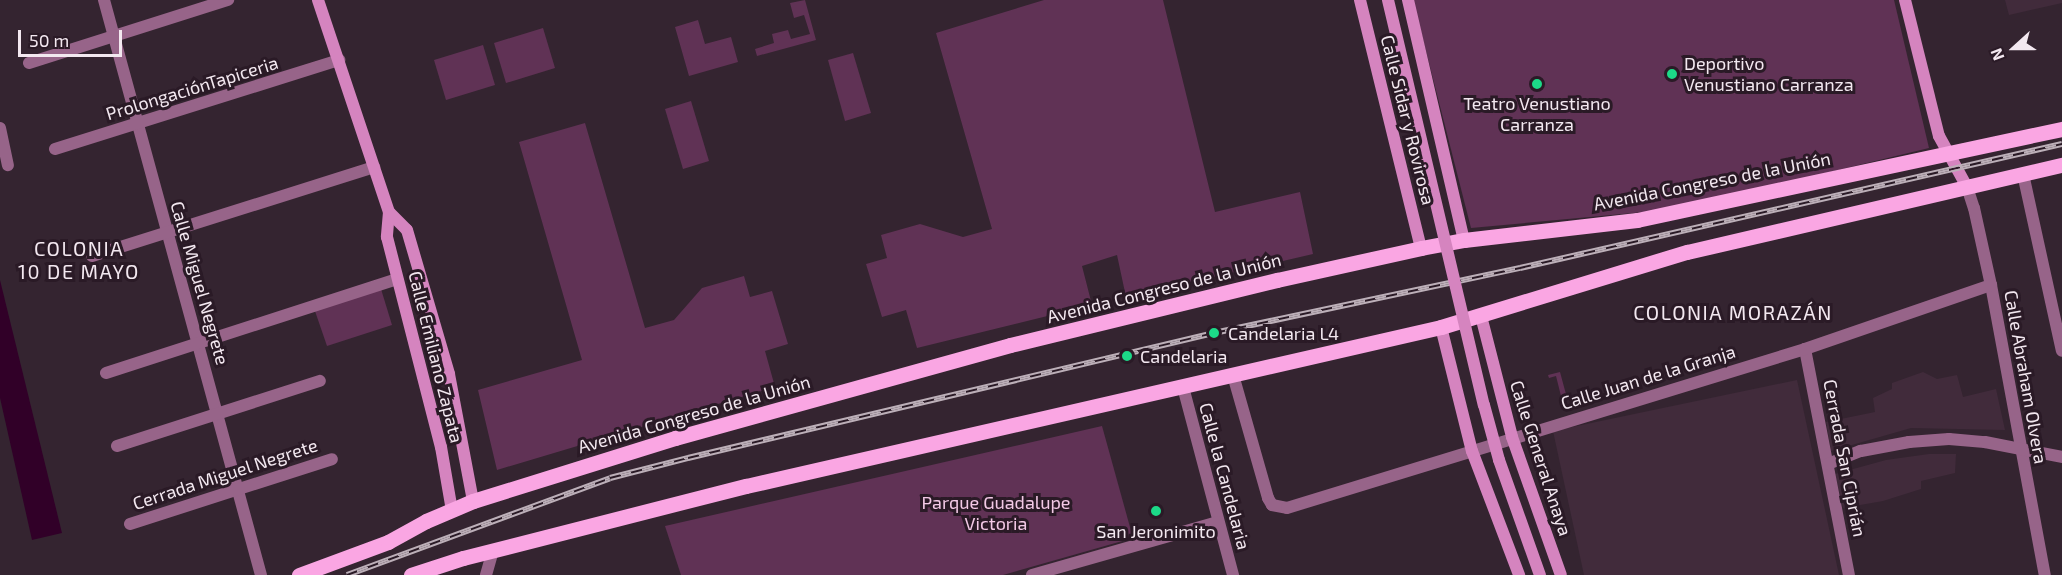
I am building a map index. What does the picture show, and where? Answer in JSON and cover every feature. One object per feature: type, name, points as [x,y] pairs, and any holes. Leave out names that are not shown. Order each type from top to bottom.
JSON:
[{"type":"main road","name":"Avenida Congreso de la Unión","points":[[298,575],[388,542],[473,501],[675,438],[926,367],[1254,285],[1421,248],[1464,240],[1637,220],[2062,129]]},
{"type":"main road","points":[[411,575],[493,551],[920,445],[1441,327],[1658,259],[2062,165]]},
{"type":"street","name":"Calle Miguel Negrete","points":[[104,0],[240,489],[261,575]]},
{"type":"street","points":[[29,63],[228,0]]},
{"type":"street","name":"Calle Emiliano Zapata","points":[[318,0],[389,212],[387,237],[441,447],[452,511]]},
{"type":"street","name":"Calle Sidar y Rovirosa","points":[[1360,0],[1421,248]]},
{"type":"street","points":[[1388,0],[1484,405],[1499,460],[1540,575]]},
{"type":"street","name":"Calle Sidar y Rovirosa","points":[[1408,0],[1464,240]]},
{"type":"street","points":[[1905,0],[1939,136],[1946,153],[1967,187]]},
{"type":"street","name":"ProlongaciónTapiceria","points":[[54,149],[339,60]]},
{"type":"street","points":[[0,128],[8,165]]},
{"type":"street","points":[[92,256],[374,167]]},
{"type":"street","points":[[2023,174],[2062,351]]},
{"type":"street","name":"Calle Abraham Olvera","points":[[1967,187],[1974,208],[1991,285],[2044,575]]},
{"type":"street","name":"Calle Emiliano Zapata","points":[[389,212],[407,230],[446,363],[455,395],[473,501]]},
{"type":"street","points":[[106,373],[198,341],[398,279]]},
{"type":"street","name":"Calle Juan de la Granja","points":[[1233,375],[1268,498],[1279,508],[1805,349],[1991,285]]},
{"type":"street","name":"Calle General Anaya","points":[[1481,316],[1512,437],[1561,575]]},
{"type":"street","points":[[1441,327],[1472,451],[1519,575]]},
{"type":"street","name":"Cerrada San Ciprián","points":[[1805,349],[1849,575]]},
{"type":"street","points":[[117,446],[320,381]]},
{"type":"street","name":"Calle la Candelaria","points":[[1183,387],[1233,575]]},
{"type":"street","points":[[1828,464],[1862,451],[1909,442],[1949,439],[2021,448],[2062,457]]},
{"type":"street","name":"Cerrada Miguel Negrete","points":[[130,524],[332,459]]},
{"type":"street","points":[[1032,575],[1218,522]]},
{"type":"street","points":[[486,575],[493,551]]},
{"type":"shaded area","points":[[2005,0],[2062,0],[2062,3],[2009,15]]},
{"type":"shaded area","points":[[0,280],[62,533],[32,540],[0,398]]},
{"type":"shaded area","points":[[1923,372],[1937,379],[1957,375],[1963,397],[1996,389],[2005,430],[1911,428],[1831,451],[1826,422],[1875,412],[1873,398],[1892,389],[1892,383]]},
{"type":"shaded area","points":[[1797,380],[1839,575],[1584,575],[1553,431]]},
{"type":"shaded area","points":[[1929,454],[1956,454],[1955,473],[1921,481],[1921,489],[1883,501],[1843,508],[1835,474],[1886,460]]},
{"type":"green space","points":[[805,0],[816,40],[757,56],[755,49],[774,43],[772,34],[788,30],[791,39],[810,34],[804,15],[794,18],[790,3]]},
{"type":"green space","points":[[1044,0],[1163,0],[1215,212],[1300,192],[1313,254],[1126,297],[1117,255],[1082,266],[1092,305],[917,348],[906,310],[882,317],[866,264],[887,258],[881,235],[920,224],[963,237],[992,229],[936,33]]},
{"type":"green space","name":"Deportivo Venustiano Carranza","points":[[1413,0],[1894,0],[1929,148],[1677,209],[1471,228]]},
{"type":"green space","points":[[698,20],[705,44],[731,37],[738,62],[689,76],[675,27]]},
{"type":"green space","points":[[543,28],[555,68],[506,83],[494,43]]},
{"type":"green space","points":[[483,45],[495,85],[446,100],[434,60]]},
{"type":"green space","points":[[853,53],[871,113],[845,121],[828,60]]},
{"type":"green space","points":[[691,101],[709,161],[683,169],[665,109]]},
{"type":"green space","points":[[585,123],[645,328],[674,320],[702,288],[744,276],[750,297],[772,291],[788,344],[765,351],[775,387],[497,470],[478,390],[582,360],[519,142]]},
{"type":"green space","points":[[381,289],[392,325],[327,346],[315,311]]},
{"type":"green space","points":[[1560,372],[1567,398],[1562,400],[1556,376],[1549,378],[1548,375]]},
{"type":"green space","name":"Parque Guadalupe Victoria","points":[[1102,426],[1133,538],[1003,575],[681,575],[665,526]]},
{"type":"railway","points":[[347,575],[610,478],[688,458],[1214,333],[1520,268],[2062,144]]},
{"type":"place","name":"Deportivo Venustiano Carranza","points":[[1672,74]]},
{"type":"place","name":"Teatro Venustiano Carranza","points":[[1537,84]]},
{"type":"place","name":"Candelaria L4","points":[[1214,333]]},
{"type":"place","name":"Candelaria","points":[[1127,356]]},
{"type":"place","name":"San Jeronimito","points":[[1156,511]]},
{"type":"district","name":"COLONIA 10 DE MAYO","points":[[79,260]]},
{"type":"district","name":"COLONIA MORAZÁN","points":[[1733,312]]}]
